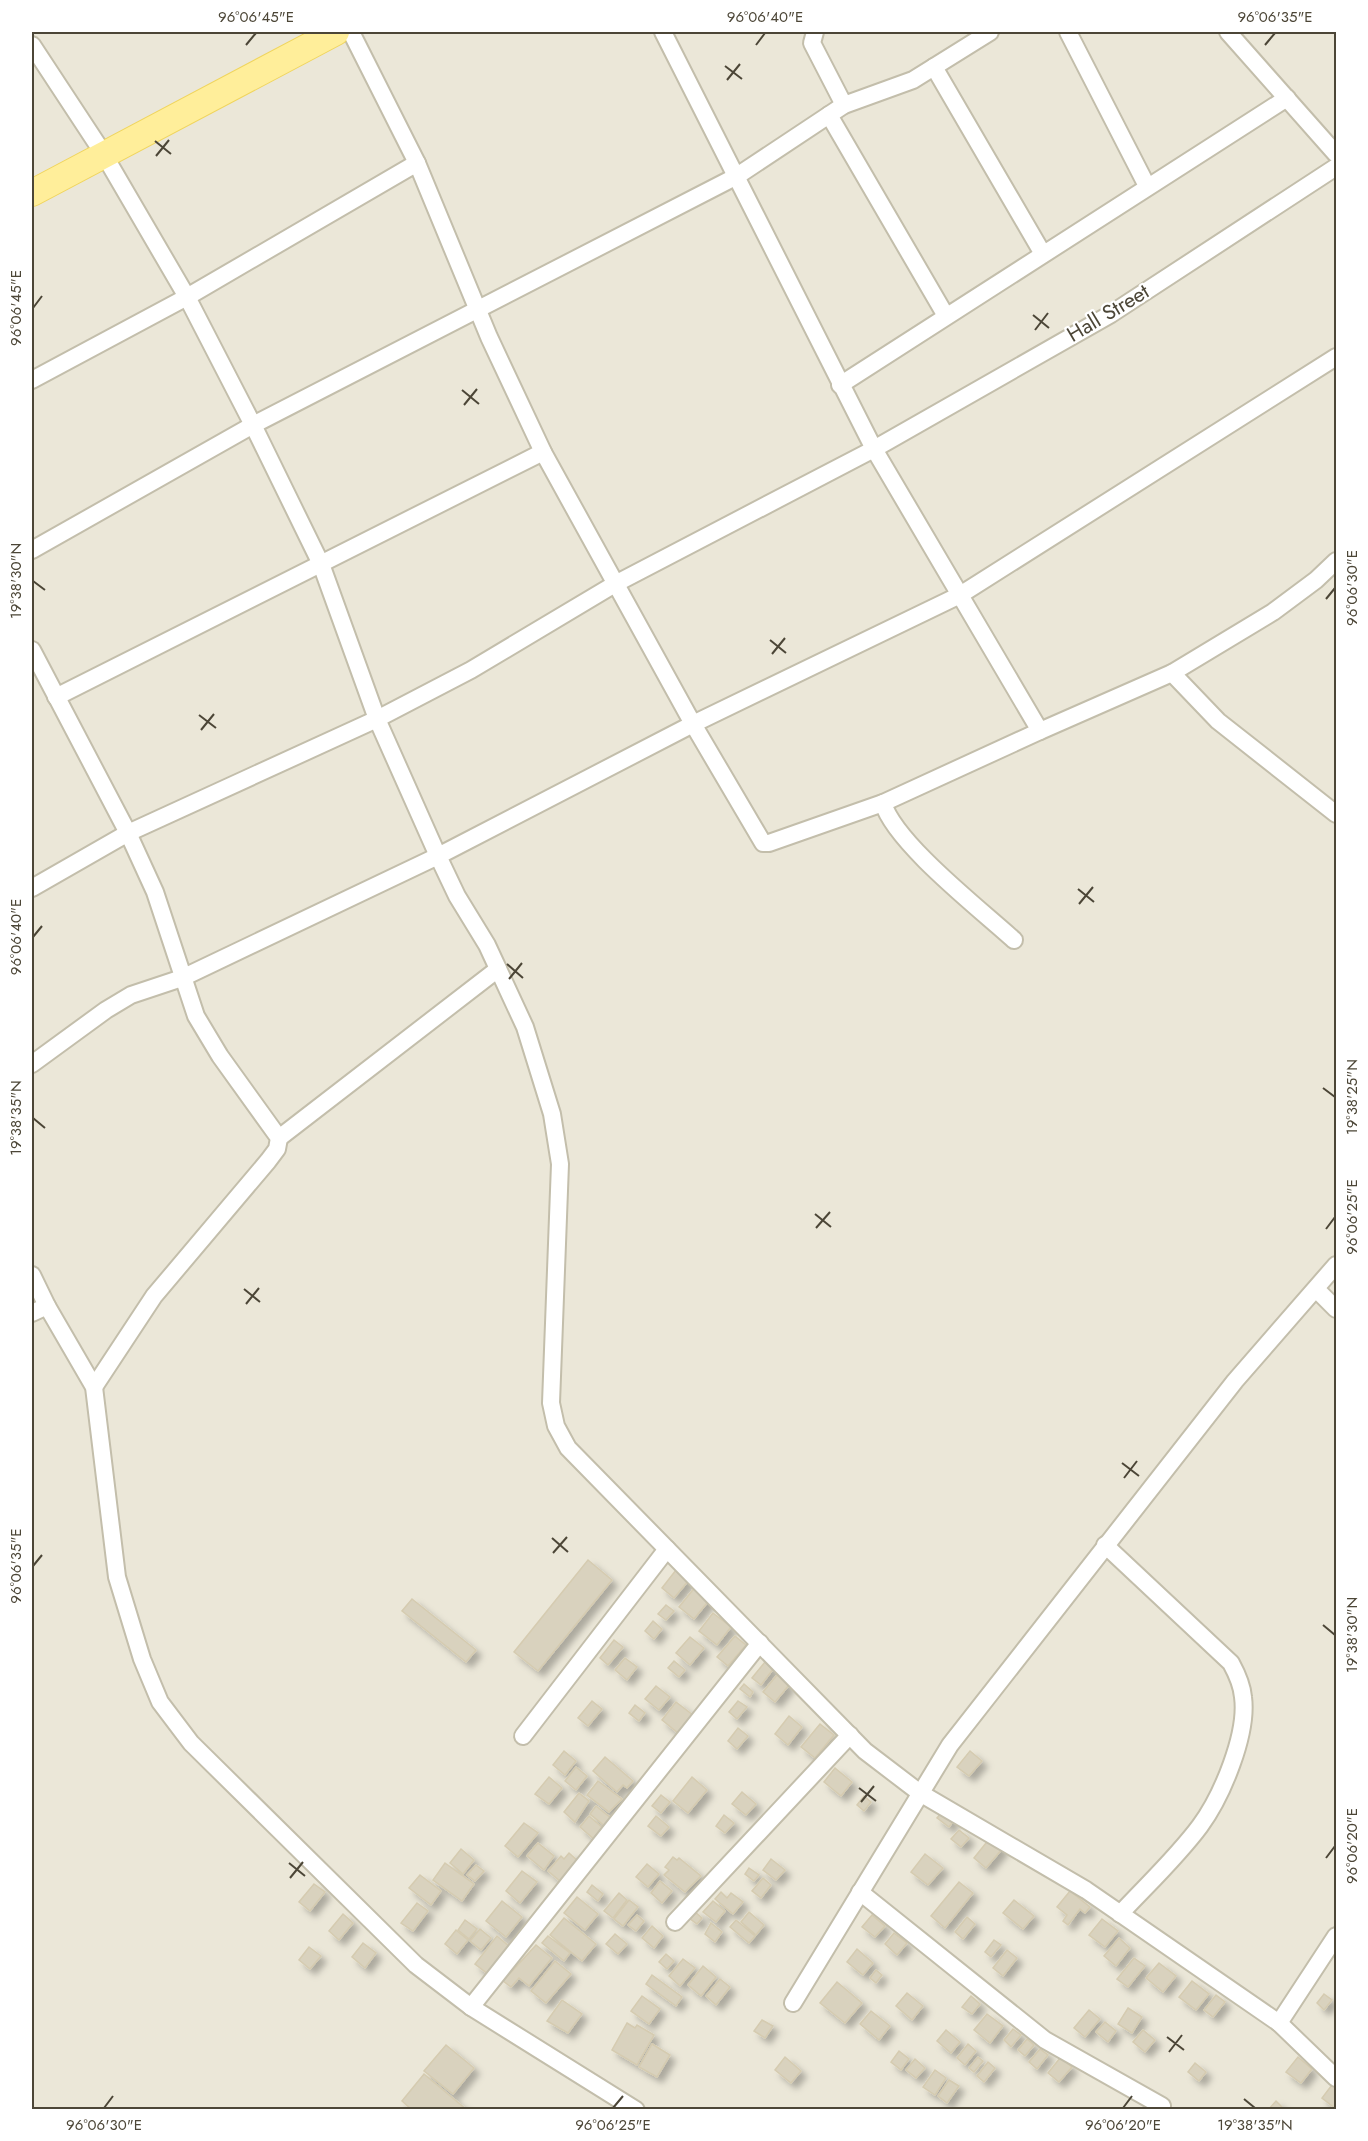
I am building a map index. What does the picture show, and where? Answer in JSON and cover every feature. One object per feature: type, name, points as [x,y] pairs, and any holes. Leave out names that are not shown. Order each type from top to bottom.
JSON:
[{"type":"main road","points":[[32,193],[103,153],[336,32]]},
{"type":"street","points":[[351,32],[417,163],[478,308],[543,452],[693,724],[763,843],[770,843],[883,802],[1172,673],[1273,612],[1316,580],[1336,561]]},
{"type":"street","points":[[663,32],[874,449],[1040,731]]},
{"type":"street","points":[[815,32],[812,43],[844,105]]},
{"type":"street","points":[[32,550],[253,426],[737,176],[844,105],[914,80],[990,32]]},
{"type":"street","points":[[1068,32],[1147,186]]},
{"type":"street","points":[[1228,32],[1336,154]]},
{"type":"street","points":[[32,45],[103,153],[187,297],[253,426],[321,564],[377,719],[438,856],[498,969],[525,1027],[552,1114],[561,1164],[551,1403],[556,1426],[568,1448],[849,1735],[920,1793],[1086,1890],[1279,2023],[1336,2078]]},
{"type":"street","points":[[934,67],[1043,254]]},
{"type":"street","points":[[840,385],[1287,98]]},
{"type":"street","points":[[829,115],[946,316]]},
{"type":"street","points":[[32,380],[187,297],[417,163]]},
{"type":"street","name":"Hall Street","points":[[32,888],[128,833],[377,719],[471,670],[615,584],[874,449],[1111,314],[1336,167]]},
{"type":"street","points":[[32,1064],[123,1000],[182,978],[438,856],[693,724],[960,595],[1336,357]]},
{"type":"street","points":[[56,697],[543,452]]},
{"type":"street","points":[[32,650],[128,833],[155,892],[196,1016],[220,1056],[279,1138]]},
{"type":"street","points":[[1172,673],[1218,721],[1336,814]]},
{"type":"street","points":[[883,802],[887,816],[907,842],[1014,940]]},
{"type":"street","points":[[94,1388],[154,1296],[268,1161],[277,1149],[279,1138],[498,969]]},
{"type":"street","points":[[793,2003],[950,1745],[1235,1382],[1317,1290],[1336,1265]]},
{"type":"street","points":[[32,1275],[39,1309],[94,1388],[117,1577],[142,1659],[160,1702],[192,1743],[416,1965],[471,2007],[636,2109]]},
{"type":"street","points":[[1317,1290],[1336,1309]]},
{"type":"street","points":[[1105,1545],[1231,1663],[1244,1698],[1242,1729],[1225,1780],[1201,1825],[1120,1914]]},
{"type":"street","points":[[523,1736],[667,1548]]},
{"type":"street","points":[[471,2007],[760,1643]]},
{"type":"street","points":[[675,1922],[849,1735]]},
{"type":"street","points":[[860,1893],[1045,2040],[1162,2106]]},
{"type":"street","points":[[1279,2023],[1336,1936]]},
{"type":"shaded area","points":[[32,32],[1336,32],[1336,2109],[32,2109]]},
{"type":"building","points":[[588,1560],[612,1580],[538,1671],[514,1652]]},
{"type":"building","points":[[676,1570],[689,1580],[674,1598],[662,1588]]},
{"type":"building","points":[[696,1586],[711,1598],[694,1619],[679,1607]]},
{"type":"building","points":[[412,1599],[476,1650],[466,1662],[402,1611]]},
{"type":"building","points":[[666,1605],[674,1611],[666,1620],[658,1614]]},
{"type":"building","points":[[713,1613],[731,1627],[717,1645],[699,1631]]},
{"type":"building","points":[[653,1621],[662,1629],[654,1639],[645,1631]]},
{"type":"building","points":[[735,1636],[746,1645],[728,1666],[717,1657]]},
{"type":"building","points":[[690,1637],[704,1648],[690,1665],[676,1653]]},
{"type":"building","points":[[614,1640],[623,1647],[608,1665],[600,1658]]},
{"type":"building","points":[[625,1658],[637,1667],[627,1680],[615,1670]]},
{"type":"building","points":[[674,1661],[685,1670],[679,1677],[668,1668]]},
{"type":"building","points":[[765,1662],[774,1668],[761,1685],[752,1678]]},
{"type":"building","points":[[777,1675],[789,1685],[775,1702],[763,1692]]},
{"type":"building","points":[[744,1684],[753,1692],[750,1697],[740,1689]]},
{"type":"building","points":[[656,1686],[670,1697],[659,1710],[645,1699]]},
{"type":"building","points":[[592,1701],[602,1709],[588,1726],[578,1718]]},
{"type":"building","points":[[738,1701],[747,1707],[737,1719],[729,1712]]},
{"type":"building","points":[[676,1702],[693,1715],[678,1733],[662,1720]]},
{"type":"building","points":[[635,1705],[645,1713],[639,1721],[629,1713]]},
{"type":"building","points":[[789,1716],[802,1727],[788,1745],[775,1734]]},
{"type":"building","points":[[820,1724],[834,1735],[815,1758],[801,1747]]},
{"type":"building","points":[[738,1728],[748,1736],[737,1749],[728,1741]]},
{"type":"building","points":[[564,1751],[576,1761],[565,1775],[553,1765]]},
{"type":"building","points":[[970,1751],[982,1761],[969,1776],[957,1767]]},
{"type":"building","points":[[605,1757],[633,1781],[627,1788],[623,1785],[617,1792],[593,1771]]},
{"type":"building","points":[[576,1767],[587,1776],[576,1790],[565,1781]]},
{"type":"building","points":[[835,1768],[852,1782],[841,1796],[824,1782]]},
{"type":"building","points":[[549,1777],[562,1788],[549,1804],[535,1794]]},
{"type":"building","points":[[692,1777],[707,1790],[688,1813],[673,1801]]},
{"type":"building","points":[[598,1781],[622,1799],[609,1812],[587,1795]]},
{"type":"building","points":[[742,1792],[756,1804],[746,1815],[732,1804]]},
{"type":"building","points":[[579,1793],[589,1801],[575,1822],[564,1812]]},
{"type":"building","points":[[661,1795],[670,1802],[661,1813],[652,1806]]},
{"type":"building","points":[[864,1796],[871,1802],[864,1811],[857,1805]]},
{"type":"building","points":[[596,1806],[612,1819],[606,1827],[590,1814]]},
{"type":"building","points":[[943,1811],[954,1820],[949,1827],[937,1818]]},
{"type":"building","points":[[724,1815],[734,1823],[725,1833],[716,1826]]},
{"type":"building","points":[[589,1816],[604,1829],[595,1840],[580,1827]]},
{"type":"building","points":[[656,1816],[669,1827],[661,1836],[648,1826]]},
{"type":"building","points":[[524,1823],[538,1833],[518,1857],[505,1846]]},
{"type":"building","points":[[959,1830],[969,1838],[961,1847],[951,1839]]},
{"type":"building","points":[[990,1838],[1003,1848],[986,1868],[974,1858]]},
{"type":"building","points":[[538,1843],[554,1856],[544,1870],[527,1856]]},
{"type":"building","points":[[461,1849],[474,1860],[463,1874],[450,1863]]},
{"type":"building","points":[[569,1853],[578,1861],[561,1882],[548,1871],[561,1856],[564,1859]]},
{"type":"building","points":[[925,1854],[943,1868],[928,1885],[911,1872]]},
{"type":"building","points":[[673,1857],[677,1860],[679,1858],[701,1876],[685,1892],[664,1875],[669,1870],[665,1867]]},
{"type":"building","points":[[771,1859],[785,1870],[776,1880],[763,1870]]},
{"type":"building","points":[[445,1863],[474,1884],[462,1901],[433,1880]]},
{"type":"building","points":[[647,1864],[659,1874],[648,1887],[636,1877]]},
{"type":"building","points":[[476,1865],[484,1871],[475,1881],[467,1875]]},
{"type":"building","points":[[749,1868],[759,1875],[754,1881],[745,1874]]},
{"type":"building","points":[[522,1871],[537,1882],[520,1903],[506,1891]]},
{"type":"building","points":[[420,1875],[441,1891],[431,1905],[409,1888]]},
{"type":"building","points":[[763,1878],[771,1885],[761,1898],[752,1891]]},
{"type":"building","points":[[660,1881],[672,1891],[662,1903],[651,1893]]},
{"type":"building","points":[[959,1882],[973,1893],[945,1928],[931,1916]]},
{"type":"building","points":[[314,1884],[325,1892],[310,1911],[299,1902]]},
{"type":"building","points":[[592,1885],[603,1894],[598,1901],[587,1892]]},
{"type":"building","points":[[1070,1891],[1090,1907],[1085,1913],[1080,1909],[1068,1925],[1063,1921],[1067,1915],[1057,1907]]},
{"type":"building","points":[[721,1892],[727,1898],[731,1893],[743,1902],[733,1914],[715,1899]]},
{"type":"building","points":[[619,1893],[627,1900],[613,1918],[604,1911]]},
{"type":"building","points":[[577,1897],[598,1914],[585,1930],[564,1913]]},
{"type":"building","points":[[629,1900],[638,1907],[623,1926],[614,1919]]},
{"type":"building","points":[[1014,1900],[1034,1916],[1023,1929],[1003,1913]]},
{"type":"building","points":[[502,1901],[522,1917],[506,1937],[486,1921]]},
{"type":"building","points":[[713,1901],[725,1911],[716,1922],[703,1912]]},
{"type":"building","points":[[417,1903],[428,1911],[413,1931],[401,1923]]},
{"type":"building","points":[[694,1911],[702,1918],[697,1924],[689,1918]]},
{"type":"building","points":[[749,1912],[764,1925],[756,1935],[741,1922]]},
{"type":"building","points":[[343,1914],[353,1923],[339,1940],[329,1931]]},
{"type":"building","points":[[637,1915],[644,1921],[636,1931],[628,1925]]},
{"type":"building","points":[[872,1915],[885,1926],[875,1937],[862,1927]]},
{"type":"building","points":[[967,1917],[975,1924],[963,1939],[955,1932]]},
{"type":"building","points":[[564,1918],[596,1944],[582,1961],[550,1935]]},
{"type":"building","points":[[1102,1919],[1118,1931],[1105,1947],[1089,1935]]},
{"type":"building","points":[[465,1920],[477,1929],[469,1939],[458,1930]]},
{"type":"building","points":[[736,1920],[755,1936],[749,1943],[730,1927]]},
{"type":"building","points":[[711,1923],[722,1932],[715,1942],[705,1934]]},
{"type":"building","points":[[652,1926],[663,1936],[654,1948],[642,1938]]},
{"type":"building","points":[[480,1929],[491,1938],[481,1950],[470,1941]]},
{"type":"building","points":[[456,1930],[468,1940],[457,1954],[445,1944]]},
{"type":"building","points":[[894,1933],[907,1943],[897,1955],[885,1944]]},
{"type":"building","points":[[615,1934],[627,1944],[618,1954],[606,1944]]},
{"type":"building","points":[[497,1936],[510,1947],[488,1974],[475,1964]]},
{"type":"building","points":[[548,1936],[570,1953],[564,1961],[542,1943]]},
{"type":"building","points":[[1119,1938],[1130,1948],[1116,1966],[1104,1956]]},
{"type":"building","points":[[994,1940],[1001,1945],[991,1957],[985,1952]]},
{"type":"building","points":[[363,1943],[376,1953],[365,1968],[352,1957]]},
{"type":"building","points":[[536,1945],[552,1958],[529,1986],[519,1978],[511,1987],[503,1981]]},
{"type":"building","points":[[309,1947],[321,1956],[310,1969],[299,1960]]},
{"type":"building","points":[[857,1949],[873,1963],[863,1975],[847,1962]]},
{"type":"building","points":[[1007,1950],[1017,1958],[1003,1976],[993,1968]]},
{"type":"building","points":[[666,1954],[674,1961],[667,1969],[659,1962]]},
{"type":"building","points":[[1134,1958],[1145,1966],[1128,1987],[1117,1979]]},
{"type":"building","points":[[683,1959],[695,1968],[680,1986],[669,1976]]},
{"type":"building","points":[[555,1961],[571,1974],[546,2003],[531,1991]]},
{"type":"building","points":[[1159,1963],[1176,1976],[1163,1992],[1146,1978]]},
{"type":"building","points":[[703,1966],[716,1977],[701,1996],[688,1985]]},
{"type":"building","points":[[876,1970],[882,1975],[876,1983],[870,1978]]},
{"type":"building","points":[[652,1975],[682,1997],[676,2006],[646,1984]]},
{"type":"building","points":[[720,1979],[730,1987],[716,2005],[706,1996]]},
{"type":"building","points":[[1192,1981],[1209,1994],[1196,2010],[1179,1997]]},
{"type":"building","points":[[837,1982],[862,2003],[845,2023],[820,2003]]},
{"type":"building","points":[[907,1993],[923,2006],[912,2020],[896,2006]]},
{"type":"building","points":[[1324,1994],[1332,2000],[1324,2010],[1317,2003]]},
{"type":"building","points":[[1216,1995],[1225,2002],[1213,2017],[1204,2010]]},
{"type":"building","points":[[642,1996],[660,2009],[649,2024],[631,2011]]},
{"type":"building","points":[[971,1996],[980,2004],[972,2014],[962,2007]]},
{"type":"building","points":[[562,2000],[582,2014],[568,2033],[547,2021]]},
{"type":"building","points":[[1128,2008],[1142,2017],[1132,2033],[1118,2024]]},
{"type":"building","points":[[1089,2010],[1100,2019],[1085,2037],[1074,2028]]},
{"type":"building","points":[[871,2011],[890,2026],[879,2040],[860,2024]]},
{"type":"building","points":[[987,2014],[1003,2026],[990,2043],[974,2030]]},
{"type":"building","points":[[762,2020],[773,2026],[765,2038],[754,2031]]},
{"type":"building","points":[[1105,2022],[1116,2031],[1108,2042],[1096,2032]]},
{"type":"building","points":[[627,2023],[635,2028],[637,2025],[654,2035],[637,2065],[612,2050]]},
{"type":"building","points":[[1013,2029],[1021,2035],[1011,2047],[1004,2040]]},
{"type":"building","points":[[946,2030],[960,2042],[951,2053],[937,2041]]},
{"type":"building","points":[[1143,2030],[1155,2040],[1145,2052],[1133,2042]]},
{"type":"building","points":[[1027,2039],[1034,2045],[1025,2056],[1018,2050]]},
{"type":"building","points":[[652,2044],[670,2055],[657,2077],[639,2067]]},
{"type":"building","points":[[968,2044],[976,2051],[965,2065],[957,2058]]},
{"type":"building","points":[[446,2045],[474,2068],[453,2094],[424,2071]]},
{"type":"building","points":[[1040,2049],[1048,2055],[1037,2069],[1029,2062]]},
{"type":"building","points":[[899,2051],[909,2059],[901,2070],[891,2062]]},
{"type":"building","points":[[785,2057],[801,2071],[791,2083],[775,2070]]},
{"type":"building","points":[[978,2057],[983,2061],[974,2072],[969,2068]]},
{"type":"building","points":[[1298,2057],[1312,2069],[1301,2083],[1286,2072]]},
{"type":"building","points":[[1060,2058],[1072,2067],[1059,2082],[1048,2073]]},
{"type":"building","points":[[915,2059],[925,2068],[916,2078],[906,2070]]},
{"type":"building","points":[[988,2062],[995,2068],[984,2082],[977,2076]]},
{"type":"building","points":[[1195,2063],[1206,2072],[1199,2081],[1188,2072]]},
{"type":"building","points":[[935,2070],[946,2078],[935,2095],[923,2087]]},
{"type":"building","points":[[424,2074],[467,2110],[412,2110],[402,2101]]},
{"type":"building","points":[[949,2080],[959,2086],[947,2103],[938,2096]]},
{"type":"building","points":[[1336,2082],[1336,2109],[1322,2098]]},
{"type":"building","points":[[1276,2101],[1285,2110],[1268,2110]]}]
